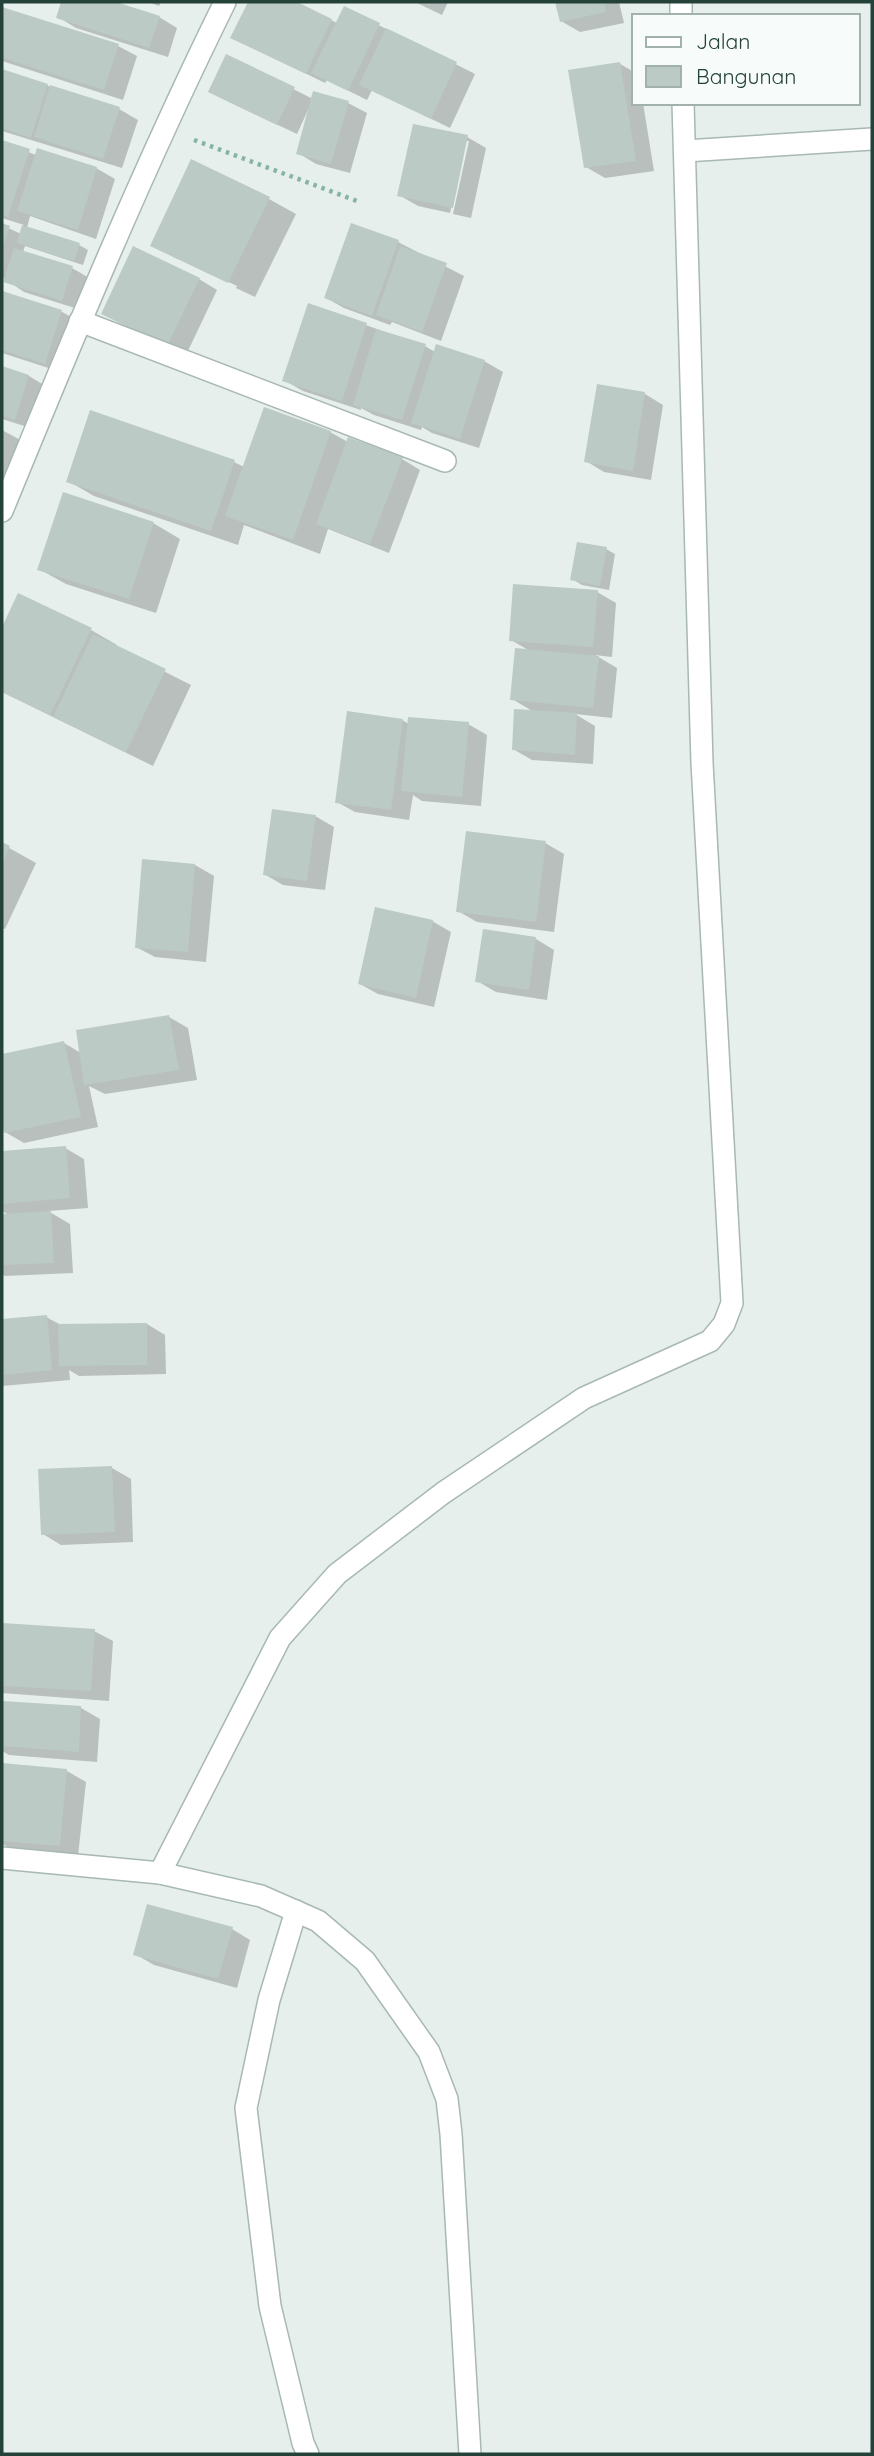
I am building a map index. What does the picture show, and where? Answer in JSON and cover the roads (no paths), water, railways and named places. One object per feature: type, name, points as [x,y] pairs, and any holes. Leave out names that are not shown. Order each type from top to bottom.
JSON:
[{"type":"street","points":[[2,511],[80,321],[164,129],[225,2]]},
{"type":"street","points":[[160,1873],[280,1638],[337,1574],[443,1493],[584,1398],[709,1341],[724,1324],[732,1303],[702,764],[683,105]]},
{"type":"street","points":[[685,151],[872,139]]},
{"type":"street","points":[[80,321],[445,461]]},
{"type":"street","points":[[2,1858],[160,1873],[261,1896],[318,1921],[365,1961],[429,2052],[447,2099],[470,2454]]},
{"type":"street","points":[[296,1911],[269,2000],[246,2108],[270,2306],[303,2443],[308,2454]]}]
